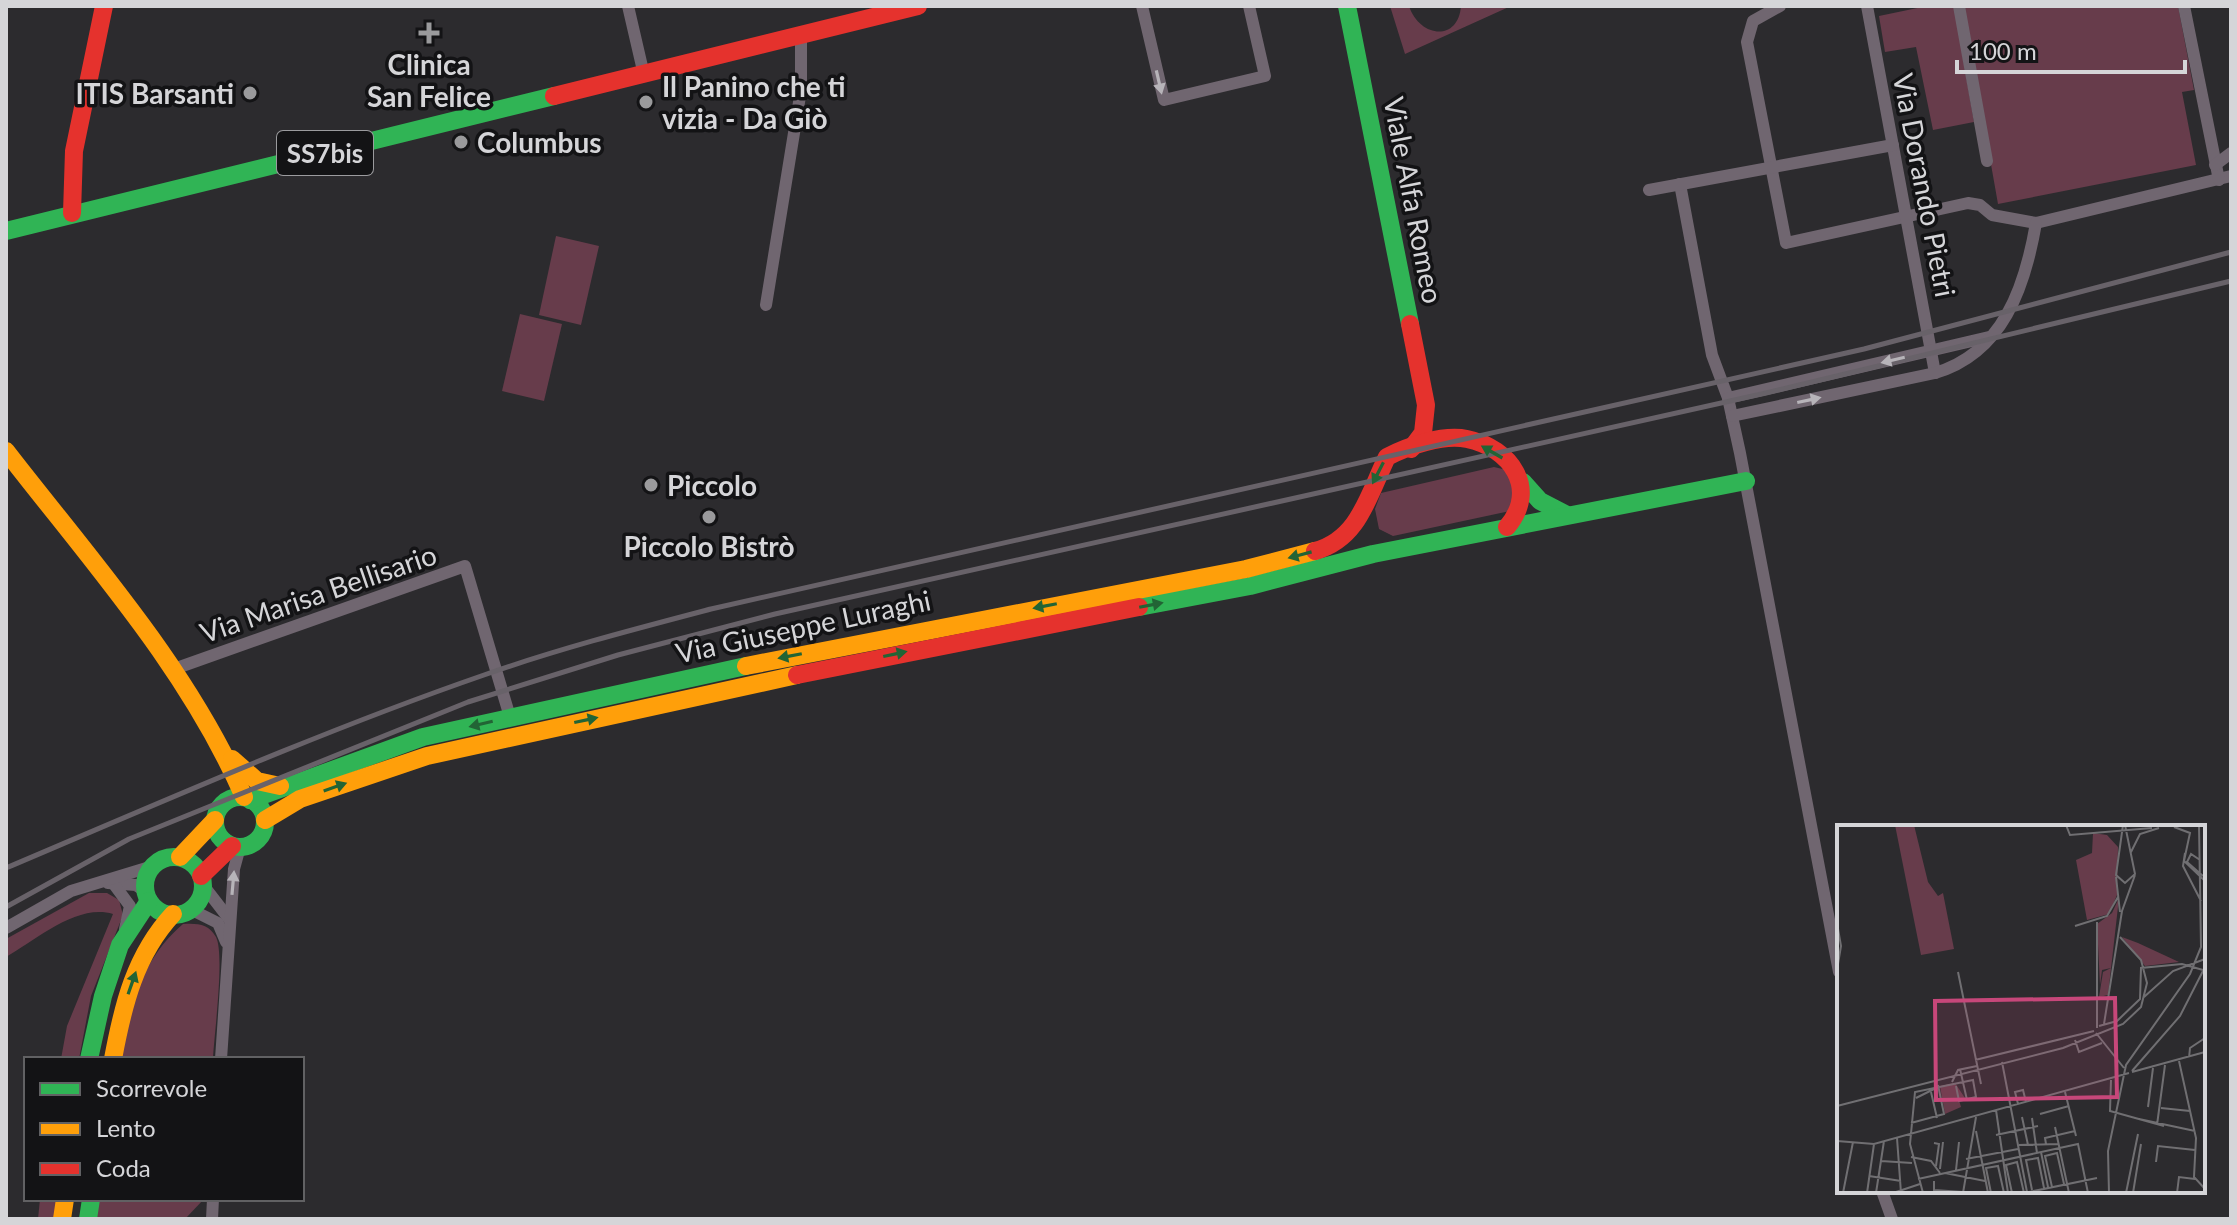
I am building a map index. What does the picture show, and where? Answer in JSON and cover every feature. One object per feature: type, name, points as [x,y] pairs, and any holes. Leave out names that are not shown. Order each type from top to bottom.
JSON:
[{"type":"street","points":[[72,213],[74,151],[104,6]]},
{"type":"street","points":[[628,6],[644,75]]},
{"type":"street","name":"SS7bis","points":[[6,231],[918,6]]},
{"type":"street","points":[[1142,6],[1164,100],[1265,76],[1249,6]]},
{"type":"street","name":"Viale Alfa Romeo","points":[[1347,6],[1426,405]]},
{"type":"street","points":[[1780,6],[1759,16],[1748,34],[1786,243],[1968,203],[1980,205],[1992,215],[2036,223],[2225,178],[2215,165],[2184,6]]},
{"type":"street","name":"Via Dorando Pietri","points":[[1867,6],[1904,219],[1935,373]]},
{"type":"street","points":[[1959,6],[1987,161]]},
{"type":"street","points":[[766,305],[801,90],[801,34]]},
{"type":"street","points":[[1649,190],[1893,145]]},
{"type":"street","points":[[2215,165],[2231,153]]},
{"type":"street","points":[[1680,184],[1712,355],[1728,398],[1746,481],[1837,961]]},
{"type":"street","points":[[1732,416],[1935,373],[1964,360],[1995,333],[2010,312],[2030,259],[2036,223]]},
{"type":"street","points":[[1728,398],[1987,339],[1995,333]]},
{"type":"street","points":[[1426,405],[1441,431],[1455,439],[1469,439],[1503,458],[1540,501],[1567,515]]},
{"type":"street","points":[[1411,449],[1423,433],[1426,405]]},
{"type":"street","name":"Via Giuseppe Luraghi","points":[[247,798],[423,737],[920,630],[1246,569],[1336,545],[1349,534],[1383,463],[1393,453],[1455,439]]},
{"type":"street","points":[[6,451],[174,669],[224,751],[247,798]]},
{"type":"street","name":"Via Giuseppe Luraghi","points":[[265,820],[300,799],[427,756],[820,670],[1250,586],[1373,554],[1746,481]]},
{"type":"street","points":[[1507,527],[1519,517],[1524,501],[1523,482]]},
{"type":"street","points":[[1359,513],[1365,544],[1373,554]]},
{"type":"street","name":"Via Marisa Bellisario","points":[[174,669],[465,566],[510,717]]},
{"type":"street","points":[[224,751],[257,781],[267,786],[286,786]]},
{"type":"street","points":[[180,857],[218,812],[236,797],[247,798],[258,805],[265,820],[261,836],[248,846],[236,847],[219,836],[218,812],[224,751]]},
{"type":"street","points":[[114,1057],[138,966],[147,945],[182,912],[197,903],[202,881],[236,847]]},
{"type":"street","points":[[221,1057],[236,847]]},
{"type":"street","points":[[6,928],[55,898],[153,866],[161,860],[180,857],[197,867],[202,881],[230,920]]},
{"type":"street","points":[[120,945],[147,896],[145,883],[153,866]]},
{"type":"street","points":[[89,1057],[103,996],[130,906],[113,883]]},
{"type":"street","points":[[93,884],[136,885],[164,913],[182,912],[218,923],[228,945]]},
{"type":"street","points":[[1883,1193],[1892,1219]]},
{"type":"shaded area","points":[[1390,6],[1409,6],[1421,24],[1438,32],[1453,26],[1461,6],[1511,6],[1405,54]]},
{"type":"shaded area","points":[[1927,6],[1954,6],[1974,122],[1933,130],[1916,47],[1885,52],[1879,16]]},
{"type":"shaded area","points":[[1963,6],[2178,6],[2194,90],[2182,92],[2196,165],[1998,204]]},
{"type":"shaded area","points":[[556,236],[599,246],[581,325],[539,315]]},
{"type":"shaded area","points":[[520,314],[562,324],[544,401],[502,391]]},
{"type":"shaded area","points":[[1494,467],[1511,471],[1516,499],[1510,511],[1393,536],[1379,529],[1375,509],[1381,493]]},
{"type":"shaded area","points":[[89,893],[107,893],[119,900],[123,915],[91,996],[79,1057],[61,1057],[67,1026],[113,914],[99,912],[71,918],[6,957],[6,939]]},
{"type":"shaded area","points":[[183,924],[198,924],[216,937],[219,977],[213,1057],[119,1057],[139,985],[169,937]]},
{"type":"shaded area","points":[[40,1201],[57,1201],[54,1219],[38,1219]]},
{"type":"shaded area","points":[[98,1201],[202,1201],[185,1219],[95,1219]]},
{"type":"railway","points":[[6,868],[363,719],[512,666],[625,632],[711,609],[1864,349],[2231,252]]},
{"type":"railway","points":[[6,907],[129,839],[468,702],[618,655],[775,614],[1766,393],[2231,281]]},
{"type":"traffic: fast","points":[[1347,6],[1410,324]]},
{"type":"traffic: fast","points":[[6,231],[554,96]]},
{"type":"traffic: fast","points":[[1139,607],[1250,586],[1373,554],[1746,481]]},
{"type":"traffic: fast","points":[[1523,482],[1540,501],[1567,515]]},
{"type":"traffic: fast","points":[[250,800],[423,737],[746,666]]},
{"type":"traffic: fast","points":[[240,797],[258,804],[265,822],[258,840],[240,847],[222,840],[215,822],[222,804],[240,797]]},
{"type":"traffic: fast","points":[[174,857],[185,859],[194,866],[201,875],[203,886],[201,897],[194,906],[185,913],[174,915],[163,913],[154,906],[147,897],[145,886],[147,875],[154,866],[163,859],[174,857]]},
{"type":"traffic: fast","points":[[89,1057],[103,996],[120,945],[149,901]]},
{"type":"traffic: fast","points":[[88,1219],[91,1201]]},
{"type":"traffic: slow","points":[[6,451],[104,575],[166,660],[195,704],[244,797]]},
{"type":"traffic: slow","points":[[746,666],[1246,569],[1315,551]]},
{"type":"traffic: slow","points":[[265,820],[300,799],[427,756],[797,675]]},
{"type":"traffic: slow","points":[[232,759],[257,781],[280,786]]},
{"type":"traffic: slow","points":[[180,857],[215,820]]},
{"type":"traffic: slow","points":[[113,1057],[132,982],[149,946],[173,914]]},
{"type":"traffic: slow","points":[[62,1219],[65,1201]]},
{"type":"traffic: jam","points":[[72,213],[74,151],[104,6]]},
{"type":"traffic: jam","points":[[554,96],[918,6]]},
{"type":"traffic: jam","points":[[1410,324],[1426,405],[1423,433],[1411,449]]},
{"type":"traffic: jam","points":[[1315,551],[1342,537],[1352,526],[1387,457],[1415,445],[1447,438],[1483,444],[1496,451],[1516,472],[1520,498],[1516,513],[1507,527]]},
{"type":"traffic: jam","points":[[797,675],[1139,607]]},
{"type":"traffic: jam","points":[[201,876],[232,846]]},
{"type":"place","name":"Clinica San Felice","points":[[429,33]]},
{"type":"place","name":"ITIS Barsanti","points":[[250,93]]},
{"type":"place","name":"Il Panino che ti vizia - Da Giò","points":[[646,102]]},
{"type":"place","name":"Columbus","points":[[461,142]]},
{"type":"place","name":"Piccolo","points":[[651,485]]},
{"type":"place","name":"Piccolo Bistrò","points":[[709,517]]}]
